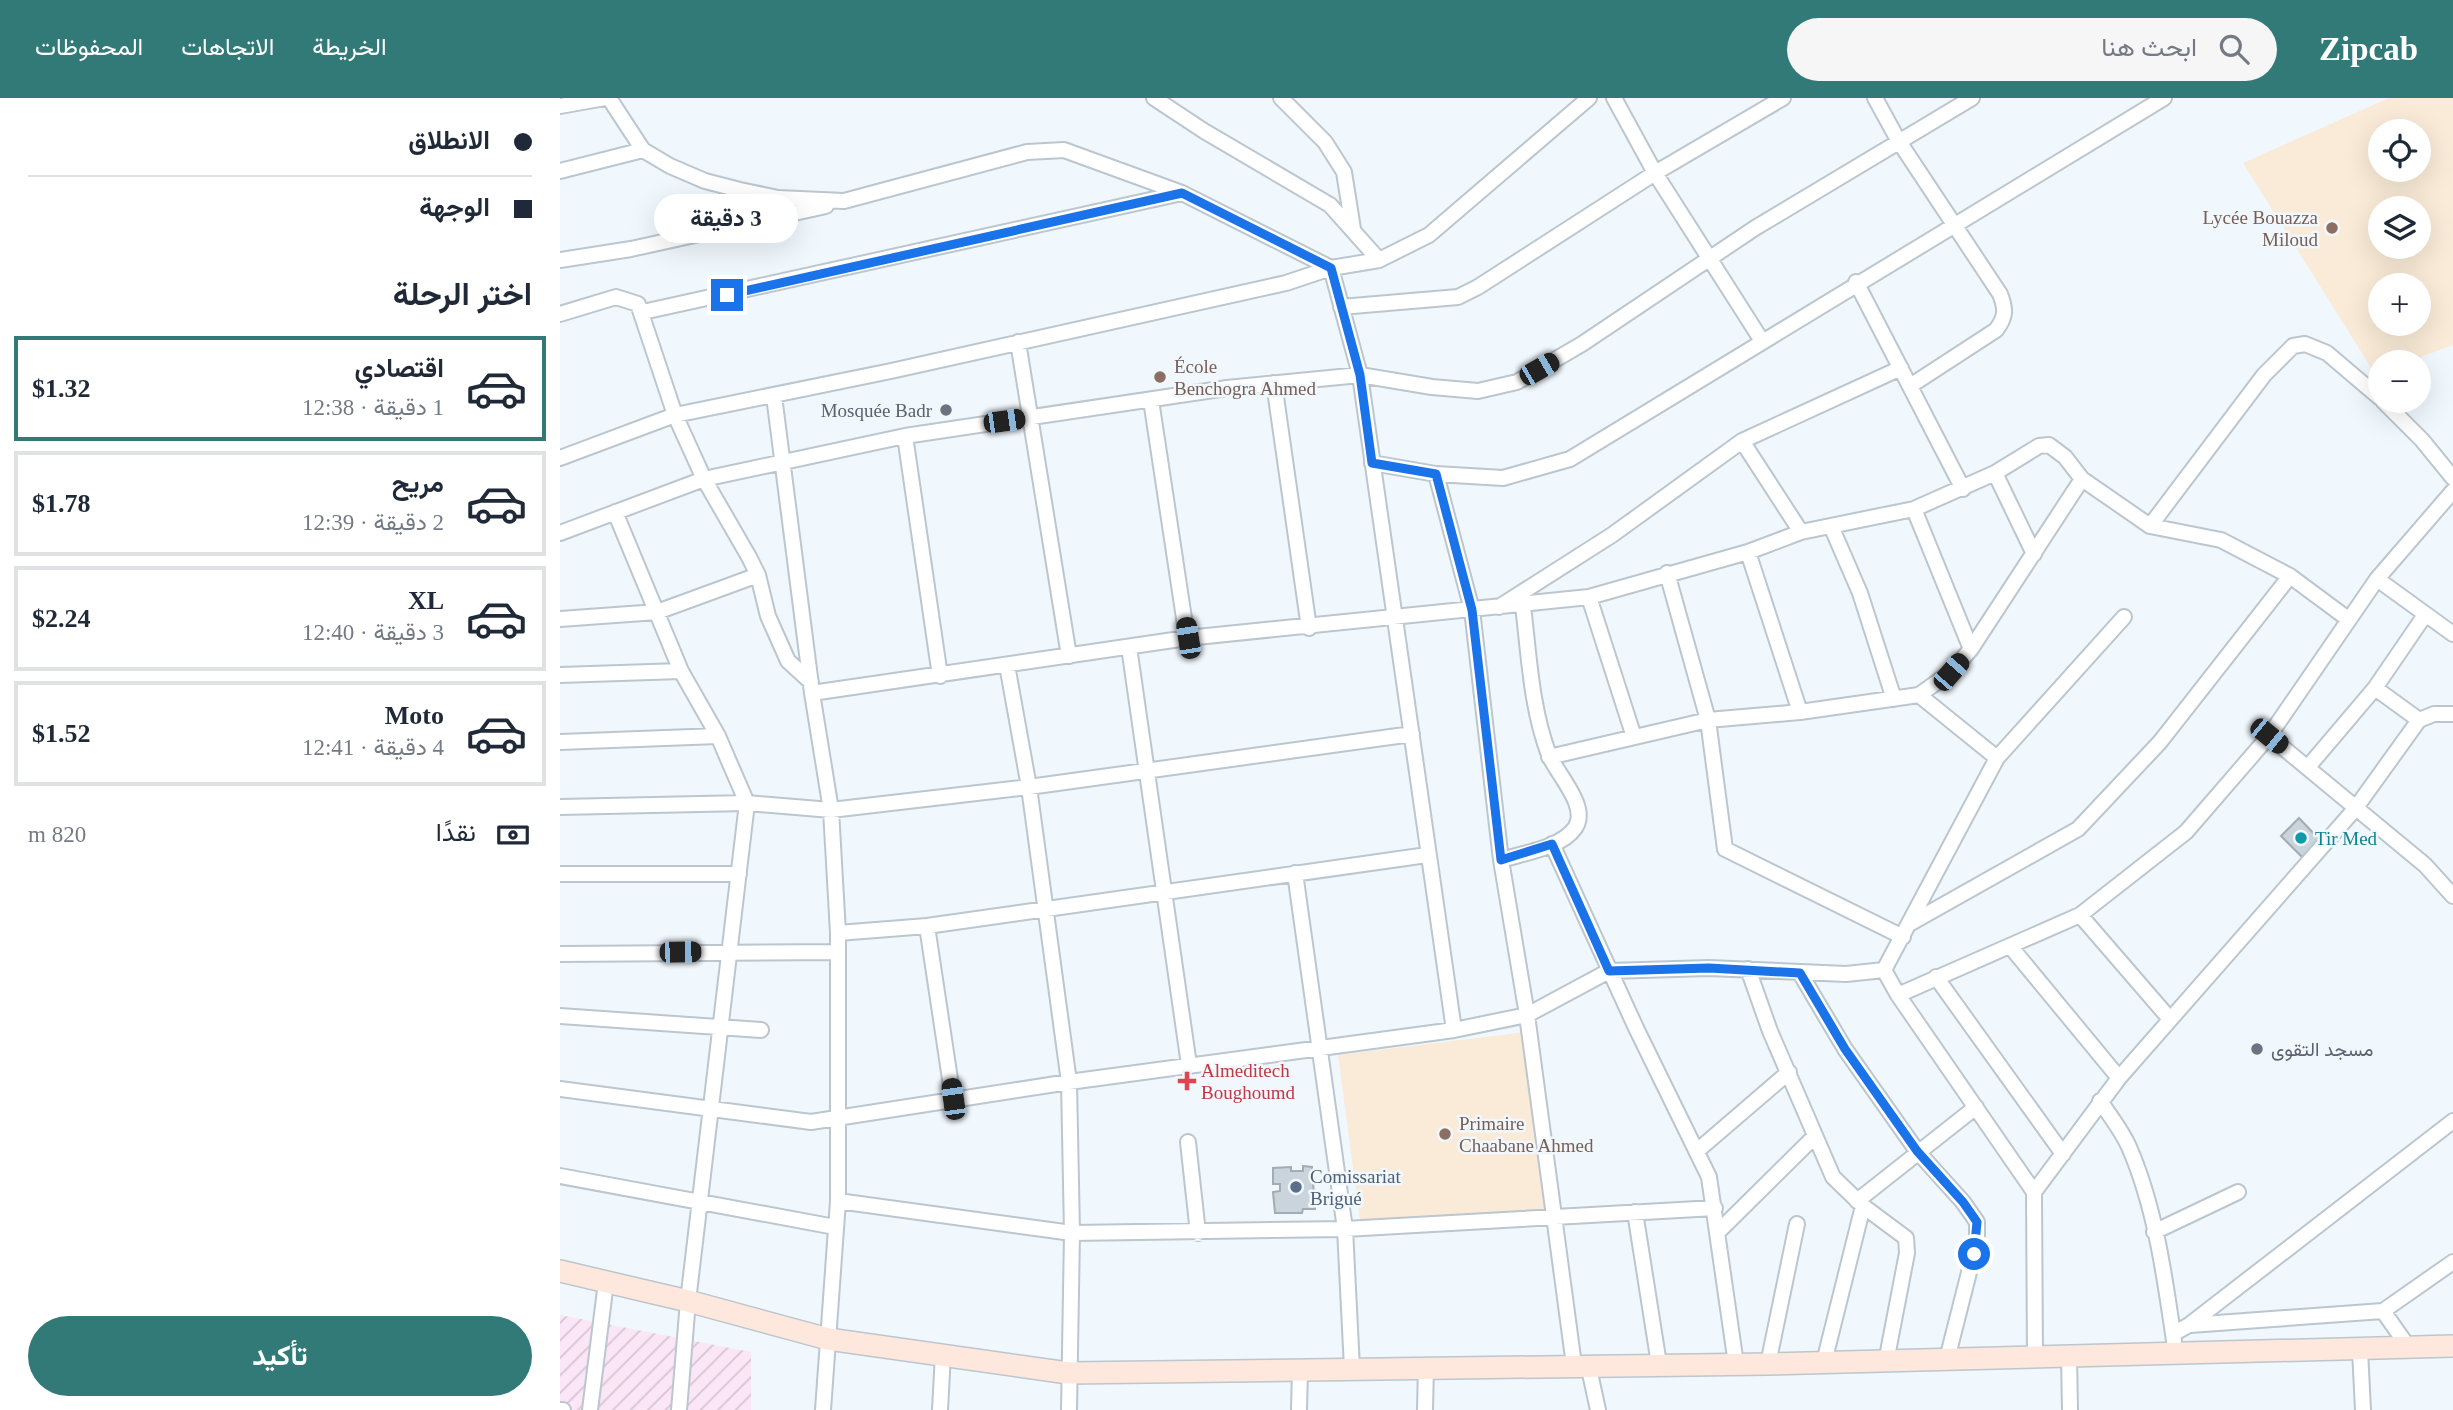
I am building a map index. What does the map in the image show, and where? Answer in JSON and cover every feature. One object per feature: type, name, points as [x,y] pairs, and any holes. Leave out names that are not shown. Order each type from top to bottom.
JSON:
[{"type":"street","points":[[560,106],[607,98],[643,150],[670,166],[705,181],[778,198],[844,201]]},
{"type":"street","points":[[1154,98],[1203,131],[1330,205],[1379,260]]},
{"type":"street","points":[[1280,98],[1325,142],[1344,172],[1354,230]]},
{"type":"street","points":[[560,458],[676,415],[774,397],[1286,283],[1331,268],[1379,260],[1429,235],[1588,98]]},
{"type":"street","points":[[1614,98],[1655,173],[1762,341]]},
{"type":"street","points":[[1341,307],[1458,297],[1478,287],[1655,173],[1783,98]]},
{"type":"street","points":[[1875,98],[1898,140],[1955,223],[2006,308],[2003,320],[1996,330],[1910,386]]},
{"type":"street","points":[[560,533],[704,479],[905,436],[1274,383],[1360,375],[1478,391],[1517,382],[1582,344],[1708,258],[1898,140],[1972,98]]},
{"type":"street","points":[[1372,463],[1436,474],[1503,478],[1570,459],[1856,282],[2164,98]]},
{"type":"street","points":[[560,171],[643,150]]},
{"type":"street","points":[[560,260],[631,249],[844,201],[952,175],[1027,152],[1064,150],[1182,193],[1331,268],[1360,375],[1454,1030]]},
{"type":"street","points":[[643,312],[1182,193]]},
{"type":"street","points":[[1856,282],[1963,489]]},
{"type":"street","points":[[560,314],[616,297],[632,300],[643,312],[676,415],[704,479],[758,575],[768,616],[788,661],[812,688]]},
{"type":"street","points":[[1018,342],[1069,656]]},
{"type":"street","points":[[2150,526],[2264,376],[2293,345],[2305,344],[2327,353],[2368,388]]},
{"type":"street","points":[[1498,608],[1612,535],[1742,441],[1900,368]]},
{"type":"street","points":[[1274,383],[1309,628]]},
{"type":"street","points":[[774,397],[812,688],[831,810],[838,933],[838,1200],[823,1410]]},
{"type":"street","points":[[1151,400],[1188,638]]},
{"type":"street","points":[[2395,413],[2422,440],[2453,478]]},
{"type":"street","points":[[905,436],[940,676]]},
{"type":"street","points":[[1742,441],[1801,531]]},
{"type":"street","points":[[812,688],[940,676],[1188,638],[1309,628],[1396,616],[1523,606],[1589,597],[1748,552],[1801,531],[1914,509],[1996,473],[2039,446],[2049,445],[2065,457],[2082,479],[2150,526],[2221,540],[2290,576],[2348,619]]},
{"type":"street","points":[[1996,473],[2034,554]]},
{"type":"street","points":[[1436,474],[1472,610],[1501,860],[1527,1015],[1555,1218],[1581,1365],[1598,1410]]},
{"type":"street","points":[[1549,757],[1708,720],[1800,712],[1919,695],[1939,683],[1971,649],[2082,479]]},
{"type":"street","points":[[1898,995],[2080,915],[2186,832],[2269,736],[2377,579],[2453,491]]},
{"type":"street","points":[[1914,509],[1971,649]]},
{"type":"street","points":[[615,512],[681,671],[718,736],[747,803],[688,1301],[679,1410]]},
{"type":"street","points":[[1831,526],[1860,593],[1894,699]]},
{"type":"street","points":[[1748,552],[1800,712]]},
{"type":"street","points":[[1667,573],[1708,720],[1725,849],[1903,937]]},
{"type":"street","points":[[560,619],[657,612],[758,575]]},
{"type":"street","points":[[1911,923],[2078,829],[2160,742],[2290,576]]},
{"type":"street","points":[[2377,579],[2453,634]]},
{"type":"street","points":[[1589,597],[1634,737]]},
{"type":"street","points":[[1501,860],[1552,844],[1573,830],[1578,819],[1575,802],[1549,757],[1537,716],[1523,606]]},
{"type":"street","points":[[2308,767],[2375,688],[2425,615]]},
{"type":"street","points":[[1884,970],[1997,758],[2123,617]]},
{"type":"street","points":[[1129,647],[1189,1065]]},
{"type":"street","points":[[1007,665],[1029,787],[1069,1082],[1072,1233],[1069,1410]]},
{"type":"street","points":[[560,675],[681,671]]},
{"type":"street","points":[[2375,688],[2419,720]]},
{"type":"street","points":[[1919,695],[1997,758]]},
{"type":"street","points":[[2034,1192],[2100,1101],[2169,1018],[2226,958],[2355,809],[2419,720],[2434,714],[2453,715]]},
{"type":"street","points":[[560,807],[747,803],[831,810],[1029,787],[1412,734]]},
{"type":"street","points":[[560,742],[718,736]]},
{"type":"street","points":[[2269,736],[2355,809],[2426,864],[2453,896]]},
{"type":"street","points":[[1552,844],[1609,971],[1709,1177],[1716,1208],[1735,1364]]},
{"type":"street","points":[[838,933],[927,926],[1045,907],[1427,855]]},
{"type":"street","points":[[1295,873],[1345,1229],[1352,1368]]},
{"type":"street","points":[[560,874],[739,874]]},
{"type":"street","points":[[2080,915],[2169,1018]]},
{"type":"street","points":[[927,926],[953,1099]]},
{"type":"street","points":[[2010,946],[2119,1078]]},
{"type":"street","points":[[560,954],[838,952]]},
{"type":"street","points":[[560,1089],[790,1121],[838,1119],[1069,1082],[1454,1030],[1527,1015],[1609,971],[1748,969],[1846,974],[1884,970]]},
{"type":"street","points":[[1748,969],[1770,1031],[1833,1177],[1860,1203],[1902,1232],[1907,1244],[1886,1362]]},
{"type":"street","points":[[1884,970],[1898,995],[2034,1192],[2035,1357]]},
{"type":"street","points":[[1800,973],[1845,1049],[1917,1151],[1963,1202],[1977,1222],[1977,1241],[1947,1359]]},
{"type":"street","points":[[1936,977],[2063,1154]]},
{"type":"street","points":[[560,1016],[761,1030]]},
{"type":"street","points":[[1697,1151],[1789,1072]]},
{"type":"street","points":[[2100,1101],[2128,1145],[2154,1232],[2174,1343]]},
{"type":"street","points":[[1824,1362],[1860,1203],[1917,1151],[1976,1107]]},
{"type":"street","points":[[2174,1343],[2189,1325],[2453,1121]]},
{"type":"street","points":[[1719,1231],[1814,1138]]},
{"type":"street","points":[[1188,1142],[1198,1233]]},
{"type":"street","points":[[560,1176],[835,1227]]},
{"type":"street","points":[[2154,1232],[2238,1192]]},
{"type":"street","points":[[838,1200],[1072,1233],[1345,1229],[1716,1208]]},
{"type":"street","points":[[1635,1212],[1659,1364]]},
{"type":"street","points":[[1768,1364],[1797,1224]]},
{"type":"street","points":[[2189,1325],[2382,1311],[2453,1262]]},
{"type":"street","points":[[560,1271],[688,1301],[828,1339],[1069,1373],[1426,1366],[1886,1362],[2069,1357],[2174,1343],[2360,1350],[2453,1346]]},
{"type":"street","points":[[590,1410],[606,1282]]},
{"type":"street","points":[[2382,1311],[2409,1348]]},
{"type":"street","points":[[2360,1350],[2362,1410]]},
{"type":"street","points":[[940,1410],[943,1354]]},
{"type":"street","points":[[2069,1357],[2070,1410]]},
{"type":"street","points":[[1425,1410],[1426,1366]]},
{"type":"street","points":[[1299,1410],[1300,1369]]},
{"type":"shaded area","name":"Lycée Bouazza Miloud","points":[[2389,98],[2453,98],[2453,345],[2431,353],[2431,350],[2368,350],[2368,363],[2243,163]]},
{"type":"shaded area","name":"Primaire Chaabane Ahmed","points":[[1526,1032],[1555,1213],[1360,1221],[1338,1055]]},
{"type":"shaded area","points":[[560,1315],[751,1352],[751,1410],[560,1410]]},
{"type":"building","name":"Tir Med","points":[[2299,818],[2320,840],[2302,857],[2281,836]]},
{"type":"building","name":"Comissariat Brigué","points":[[1303,1166],[1312,1167],[1315,1209],[1303,1209],[1302,1213],[1275,1213],[1273,1192],[1280,1191],[1280,1184],[1273,1184],[1273,1168],[1291,1167],[1291,1171],[1303,1171]]},
{"type":"place","name":"Lycée Bouazza Miloud","points":[[2332,228]]},
{"type":"place","name":"École Benchogra Ahmed","points":[[1160,377]]},
{"type":"place","name":"Mosquée Badr","points":[[946,410]]},
{"type":"place","name":"Tir Med","points":[[2301,838]]},
{"type":"place","name":"مسجد التقوى","points":[[2257,1049]]},
{"type":"place","name":"Almeditech Boughoumd","points":[[1187,1081]]},
{"type":"place","name":"Primaire Chaabane Ahmed","points":[[1445,1134]]},
{"type":"place","name":"Comissariat Brigué","points":[[1296,1187]]},
{"type":"route","points":[[727,295],[1182,193],[1331,268],[1360,375],[1372,463],[1436,474],[1472,610],[1501,860],[1552,844],[1609,971],[1709,968],[1800,973],[1845,1049],[1917,1151],[1963,1202],[1977,1222],[1974,1254]]}]
